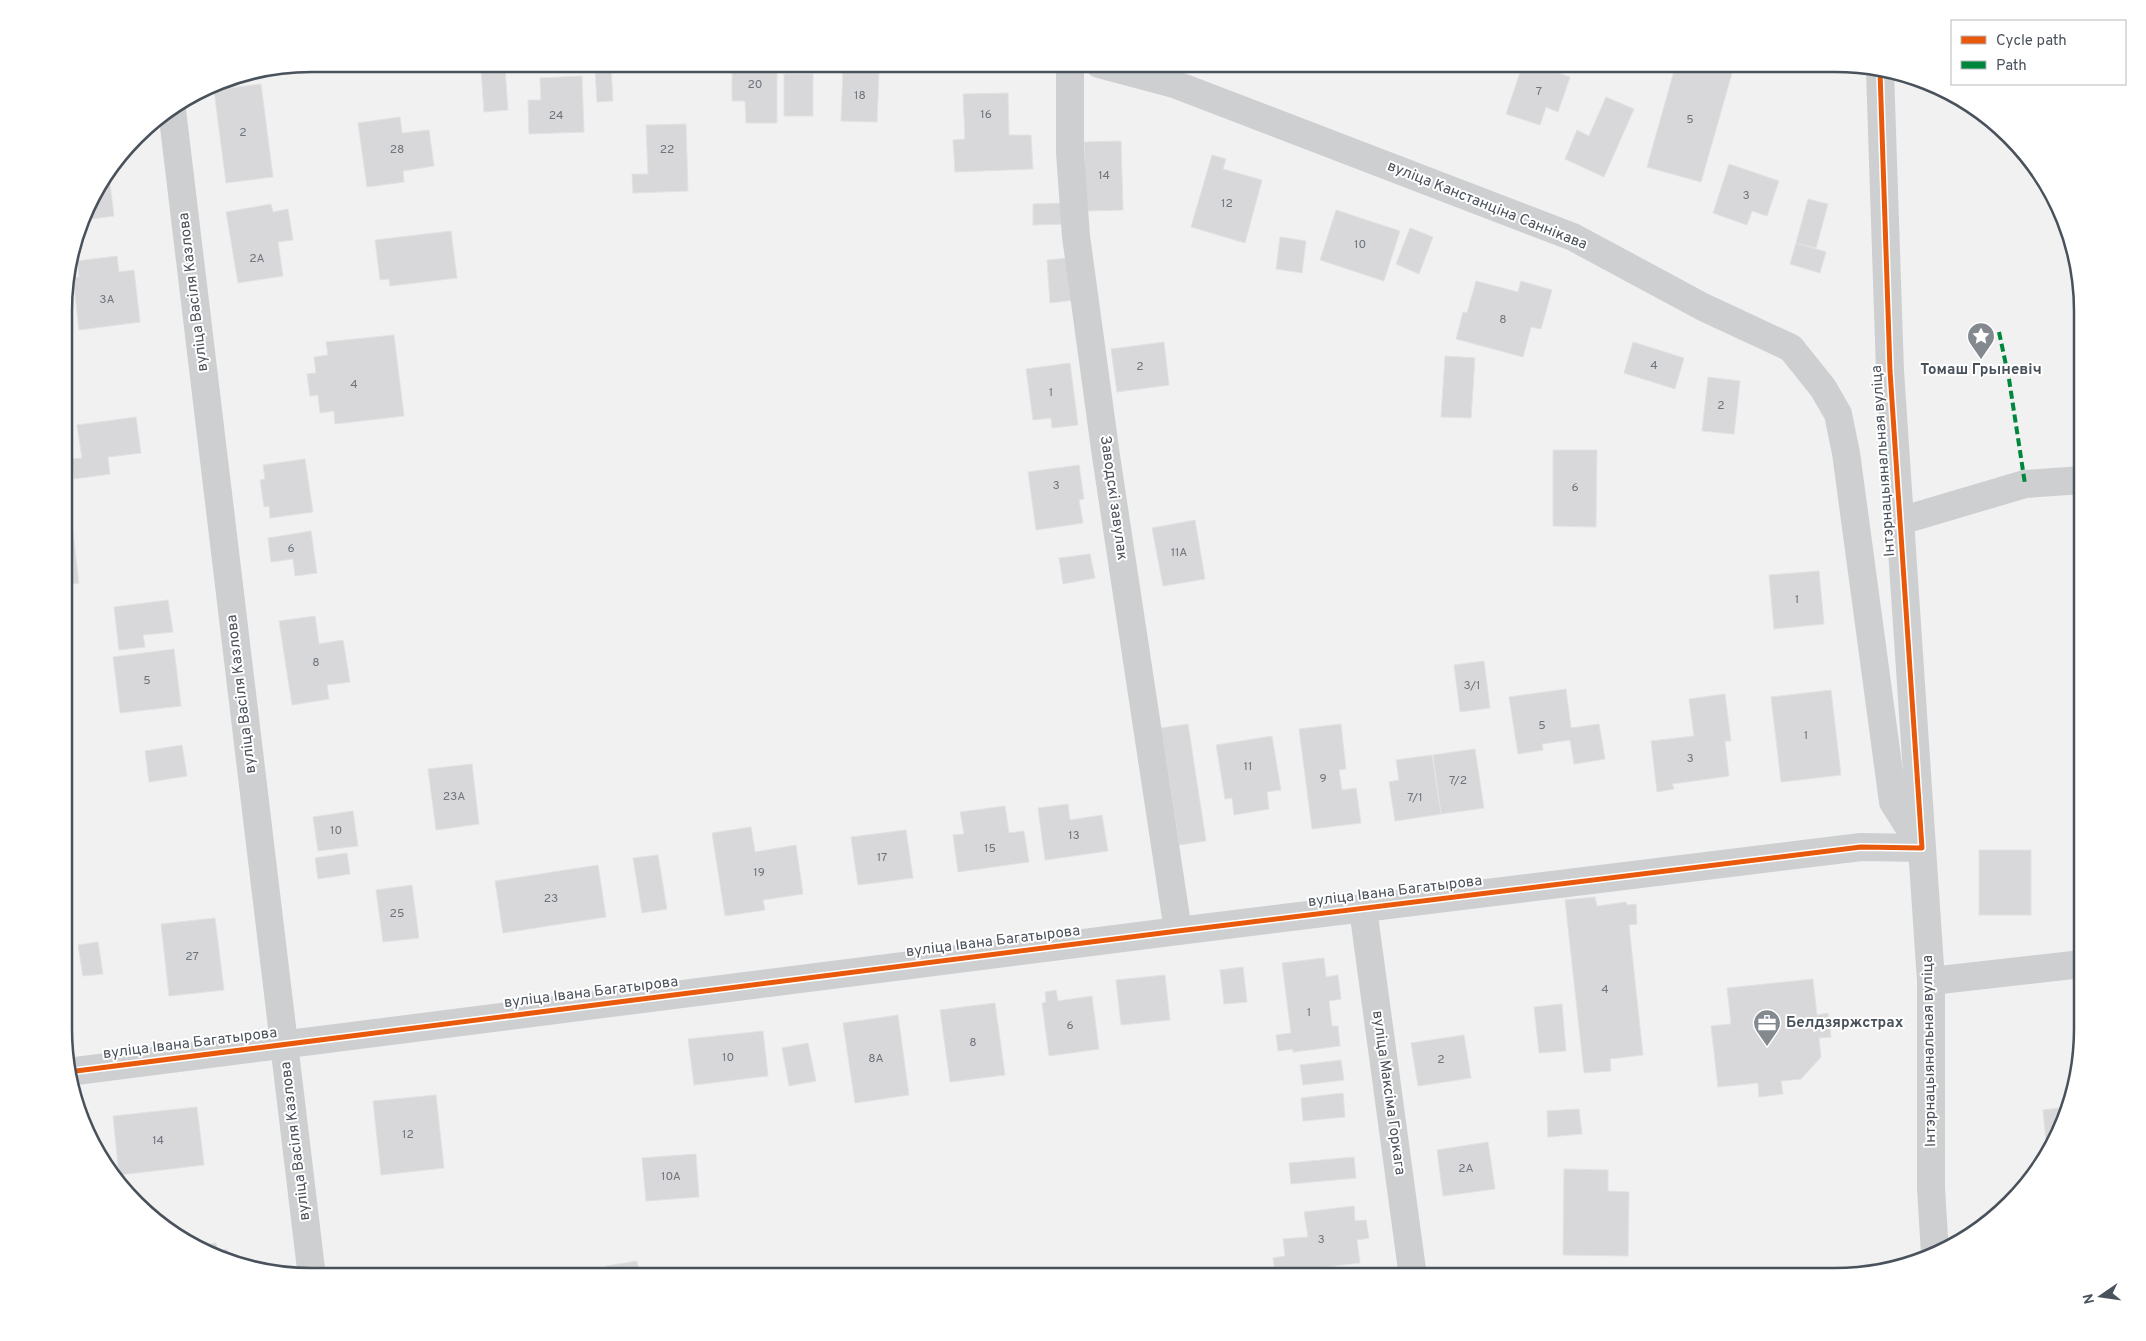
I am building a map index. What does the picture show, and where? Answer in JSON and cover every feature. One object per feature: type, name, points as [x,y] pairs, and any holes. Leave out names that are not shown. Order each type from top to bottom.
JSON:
[{"type":"street","name":"Заводскі завулак","points":[[1070,72],[1070,153],[1076,236],[1106,456],[1178,931]]},
{"type":"street","name":"вуліца Канстанціна Саннікава","points":[[1160,72],[1175,74],[1573,237],[1702,307],[1791,348],[1822,388],[1838,414],[1846,453],[1856,529]]},
{"type":"street","name":"Інтэрнацыянальная вуліца","points":[[1880,77],[1890,371],[1931,981],[1931,1188],[1935,1246]]},
{"type":"street","name":"вуліца Васіля Казлова","points":[[173,117],[311,1268]]},
{"type":"street","points":[[1900,521],[2025,484],[2074,480]]},
{"type":"street","name":"Інтэрнацыянальная вуліца","points":[[1856,529],[1893,802],[1922,848]]},
{"type":"street","name":"вуліца Івана Багатырова","points":[[76,1071],[1178,931],[1861,847],[1922,848]]},
{"type":"street","name":"вуліца Максіма Горкага","points":[[1363,909],[1412,1268]]},
{"type":"street","points":[[1931,981],[2074,965]]},
{"type":"building","points":[[481,72],[505,72],[508,110],[484,112]]},
{"type":"building","points":[[595,72],[611,72],[613,101],[597,102]]},
{"type":"building","points":[[732,72],[777,72],[777,123],[746,123],[745,101],[732,101]]},
{"type":"building","points":[[843,72],[879,72],[877,122],[841,121]]},
{"type":"building","points":[[1520,72],[1555,72],[1570,77],[1558,112],[1546,107],[1540,125],[1506,114]]},
{"type":"building","points":[[1674,72],[1732,73],[1701,182],[1647,167]]},
{"type":"building","points":[[784,74],[813,74],[813,116],[784,116]]},
{"type":"building","points":[[582,76],[584,132],[529,134],[528,100],[541,100],[540,78]]},
{"type":"building","points":[[261,84],[273,177],[226,183],[214,93],[226,88]]},
{"type":"building","points":[[1008,93],[1009,135],[1031,135],[1033,169],[955,172],[953,140],[965,139],[963,94]]},
{"type":"building","points":[[1606,97],[1634,109],[1604,177],[1565,159],[1577,130],[1589,136]]},
{"type":"building","points":[[400,117],[402,133],[429,130],[434,166],[403,171],[404,182],[367,187],[358,123]]},
{"type":"building","points":[[686,124],[688,191],[633,193],[632,174],[648,174],[646,125]]},
{"type":"building","points":[[1121,141],[1123,210],[1085,211],[1084,142]]},
{"type":"building","points":[[1212,155],[1226,159],[1223,169],[1262,180],[1245,243],[1191,227]]},
{"type":"building","points":[[1729,164],[1779,181],[1767,216],[1752,211],[1747,225],[1713,213]]},
{"type":"building","points":[[110,184],[114,216],[91,219]]},
{"type":"building","points":[[1808,199],[1828,204],[1816,248],[1796,243]]},
{"type":"building","points":[[1065,203],[1065,224],[1033,225],[1033,204]]},
{"type":"building","points":[[271,204],[273,212],[288,209],[293,240],[278,242],[283,276],[238,283],[226,212]]},
{"type":"building","points":[[1336,210],[1400,231],[1384,281],[1320,260]]},
{"type":"building","points":[[1410,228],[1433,237],[1419,274],[1396,264]]},
{"type":"building","points":[[451,231],[457,278],[390,286],[389,279],[380,280],[375,240]]},
{"type":"building","points":[[1280,237],[1306,241],[1302,273],[1276,269]]},
{"type":"building","points":[[1796,243],[1826,252],[1820,273],[1790,264]]},
{"type":"building","points":[[117,256],[119,272],[134,270],[140,322],[79,330],[74,287],[75,277],[79,277],[78,261]]},
{"type":"building","points":[[1070,258],[1075,300],[1050,303],[1047,260]]},
{"type":"building","points":[[1476,281],[1518,292],[1521,281],[1552,290],[1541,329],[1531,327],[1523,357],[1456,339],[1463,312],[1467,313]]},
{"type":"building","points":[[394,335],[404,416],[335,424],[334,411],[320,413],[318,395],[310,396],[307,374],[316,373],[314,357],[328,355],[326,342]]},
{"type":"building","points":[[1164,342],[1169,385],[1117,392],[1111,349]]},
{"type":"building","points":[[1633,342],[1684,358],[1675,389],[1624,373]]},
{"type":"building","points":[[1445,356],[1475,358],[1471,418],[1441,417]]},
{"type":"building","points":[[1070,363],[1078,425],[1052,428],[1051,418],[1033,420],[1026,369]]},
{"type":"building","points":[[1708,377],[1740,381],[1734,434],[1702,431]]},
{"type":"building","points":[[136,417],[141,453],[108,457],[110,474],[74,479],[72,459],[82,458],[77,425]]},
{"type":"building","points":[[1553,450],[1597,450],[1596,527],[1553,526]]},
{"type":"building","points":[[305,459],[313,512],[270,518],[269,506],[264,507],[260,480],[265,479],[263,465]]},
{"type":"building","points":[[1079,465],[1084,499],[1079,500],[1083,523],[1036,530],[1028,472]]},
{"type":"building","points":[[1195,520],[1205,579],[1163,586],[1152,528]]},
{"type":"building","points":[[72,524],[79,583],[72,584]]},
{"type":"building","points":[[311,531],[317,573],[295,576],[293,559],[271,562],[268,538]]},
{"type":"building","points":[[1090,554],[1095,578],[1063,584],[1059,558]]},
{"type":"building","points":[[1819,571],[1824,624],[1774,629],[1769,575]]},
{"type":"building","points":[[168,600],[173,632],[143,635],[145,647],[119,650],[114,607]]},
{"type":"building","points":[[315,616],[319,644],[343,640],[350,682],[327,685],[329,699],[292,705],[279,621]]},
{"type":"building","points":[[174,649],[181,706],[120,713],[113,657]]},
{"type":"building","points":[[1484,661],[1490,708],[1460,712],[1454,665]]},
{"type":"building","points":[[1566,689],[1571,728],[1599,724],[1605,759],[1574,764],[1570,740],[1542,744],[1543,750],[1518,754],[1509,697]]},
{"type":"building","points":[[1831,690],[1841,775],[1781,782],[1771,697]]},
{"type":"building","points":[[1725,694],[1731,741],[1725,741],[1729,776],[1672,784],[1674,789],[1657,792],[1651,741],[1694,736],[1689,699]]},
{"type":"building","points":[[1188,724],[1206,841],[1179,845],[1161,728]]},
{"type":"building","points":[[1341,724],[1346,769],[1339,770],[1342,790],[1356,788],[1361,823],[1312,829],[1299,729]]},
{"type":"building","points":[[1272,736],[1281,790],[1267,792],[1269,809],[1234,815],[1232,798],[1225,799],[1216,745]]},
{"type":"building","points":[[182,745],[187,776],[149,782],[145,751]]},
{"type":"building","points":[[1475,749],[1484,808],[1441,814],[1433,755]]},
{"type":"building","points":[[1432,755],[1441,814],[1395,821],[1389,782],[1399,780],[1396,760]]},
{"type":"building","points":[[472,764],[479,824],[436,830],[428,769]]},
{"type":"building","points":[[1068,804],[1070,820],[1102,815],[1108,851],[1045,860],[1038,808]]},
{"type":"building","points":[[1005,806],[1009,833],[1024,831],[1029,862],[958,872],[953,835],[964,834],[960,812]]},
{"type":"building","points":[[353,811],[358,846],[318,851],[313,817]]},
{"type":"building","points":[[751,827],[755,852],[796,845],[803,894],[763,900],[765,910],[725,916],[712,833]]},
{"type":"building","points":[[906,830],[913,878],[858,885],[851,837]]},
{"type":"building","points":[[1979,850],[2031,850],[2031,915],[1979,915]]},
{"type":"building","points":[[347,853],[350,874],[318,879],[315,858]]},
{"type":"building","points":[[658,855],[667,909],[642,913],[633,858]]},
{"type":"building","points":[[598,865],[606,917],[503,933],[495,881]]},
{"type":"building","points":[[412,885],[419,938],[383,942],[376,890]]},
{"type":"building","points":[[1595,897],[1597,906],[1626,902],[1627,905],[1636,904],[1637,924],[1629,925],[1643,1055],[1610,1059],[1611,1071],[1584,1073],[1565,900]]},
{"type":"building","points":[[215,918],[224,990],[169,996],[161,924]]},
{"type":"building","points":[[98,942],[103,974],[83,976],[78,945]]},
{"type":"building","points":[[1324,958],[1326,977],[1338,975],[1341,999],[1329,1001],[1332,1026],[1338,1026],[1340,1046],[1293,1052],[1293,1049],[1278,1051],[1276,1035],[1291,1033],[1282,963]]},
{"type":"building","points":[[1243,967],[1247,1002],[1224,1004],[1220,970]]},
{"type":"building","points":[[1165,975],[1170,1020],[1121,1025],[1116,980]]},
{"type":"building","name":"Белдзяржстрах","points":[[1813,979],[1817,1015],[1828,1013],[1831,1037],[1819,1038],[1821,1057],[1801,1079],[1781,1081],[1783,1094],[1759,1097],[1758,1083],[1718,1087],[1711,1026],[1731,1024],[1727,988]]},
{"type":"building","points":[[1056,990],[1058,1001],[1092,996],[1099,1049],[1049,1056],[1042,1003],[1046,1002],[1045,992]]},
{"type":"building","points":[[995,1003],[1005,1075],[950,1082],[940,1010]]},
{"type":"building","points":[[1562,1004],[1566,1051],[1539,1053],[1534,1007]]},
{"type":"building","points":[[898,1015],[909,1095],[855,1103],[843,1023]]},
{"type":"building","points":[[763,1031],[768,1076],[694,1085],[688,1039]]},
{"type":"building","points":[[1464,1035],[1471,1078],[1418,1086],[1411,1043]]},
{"type":"building","points":[[808,1043],[816,1081],[789,1086],[782,1048]]},
{"type":"building","points":[[1341,1060],[1344,1080],[1303,1085],[1300,1065]]},
{"type":"building","points":[[1343,1093],[1345,1117],[1303,1121],[1301,1098]]},
{"type":"building","points":[[436,1095],[444,1168],[381,1175],[373,1101]]},
{"type":"building","points":[[197,1107],[204,1165],[122,1175],[118,1170],[113,1116]]},
{"type":"building","points":[[2060,1108],[2046,1141],[2043,1110]]},
{"type":"building","points":[[1579,1109],[1582,1134],[1548,1137],[1547,1111]]},
{"type":"building","points":[[1488,1142],[1495,1189],[1443,1196],[1437,1150]]},
{"type":"building","points":[[696,1154],[699,1197],[646,1201],[642,1158]]},
{"type":"building","points":[[1354,1157],[1356,1178],[1291,1184],[1289,1163]]},
{"type":"building","points":[[1564,1169],[1608,1170],[1608,1191],[1629,1192],[1628,1256],[1563,1255]]},
{"type":"building","points":[[1354,1206],[1355,1221],[1366,1220],[1369,1238],[1357,1240],[1360,1263],[1318,1268],[1274,1268],[1273,1258],[1285,1256],[1283,1239],[1308,1237],[1304,1212]]},
{"type":"building","points":[[216,1243],[217,1249],[207,1244]]},
{"type":"building","points":[[637,1261],[638,1268],[606,1268],[606,1266]]},
{"type":"marked path","points":[[1999,332],[2009,379],[2025,484]]},
{"type":"cycle path","points":[[76,1071],[1178,931],[1861,847],[1922,848],[1890,371],[1880,77]]},
{"type":"place","name":"Томаш Грыневіч","points":[[1981,360]]},
{"type":"place","name":"Белдзяржстрах","points":[[1767,1047]]}]
